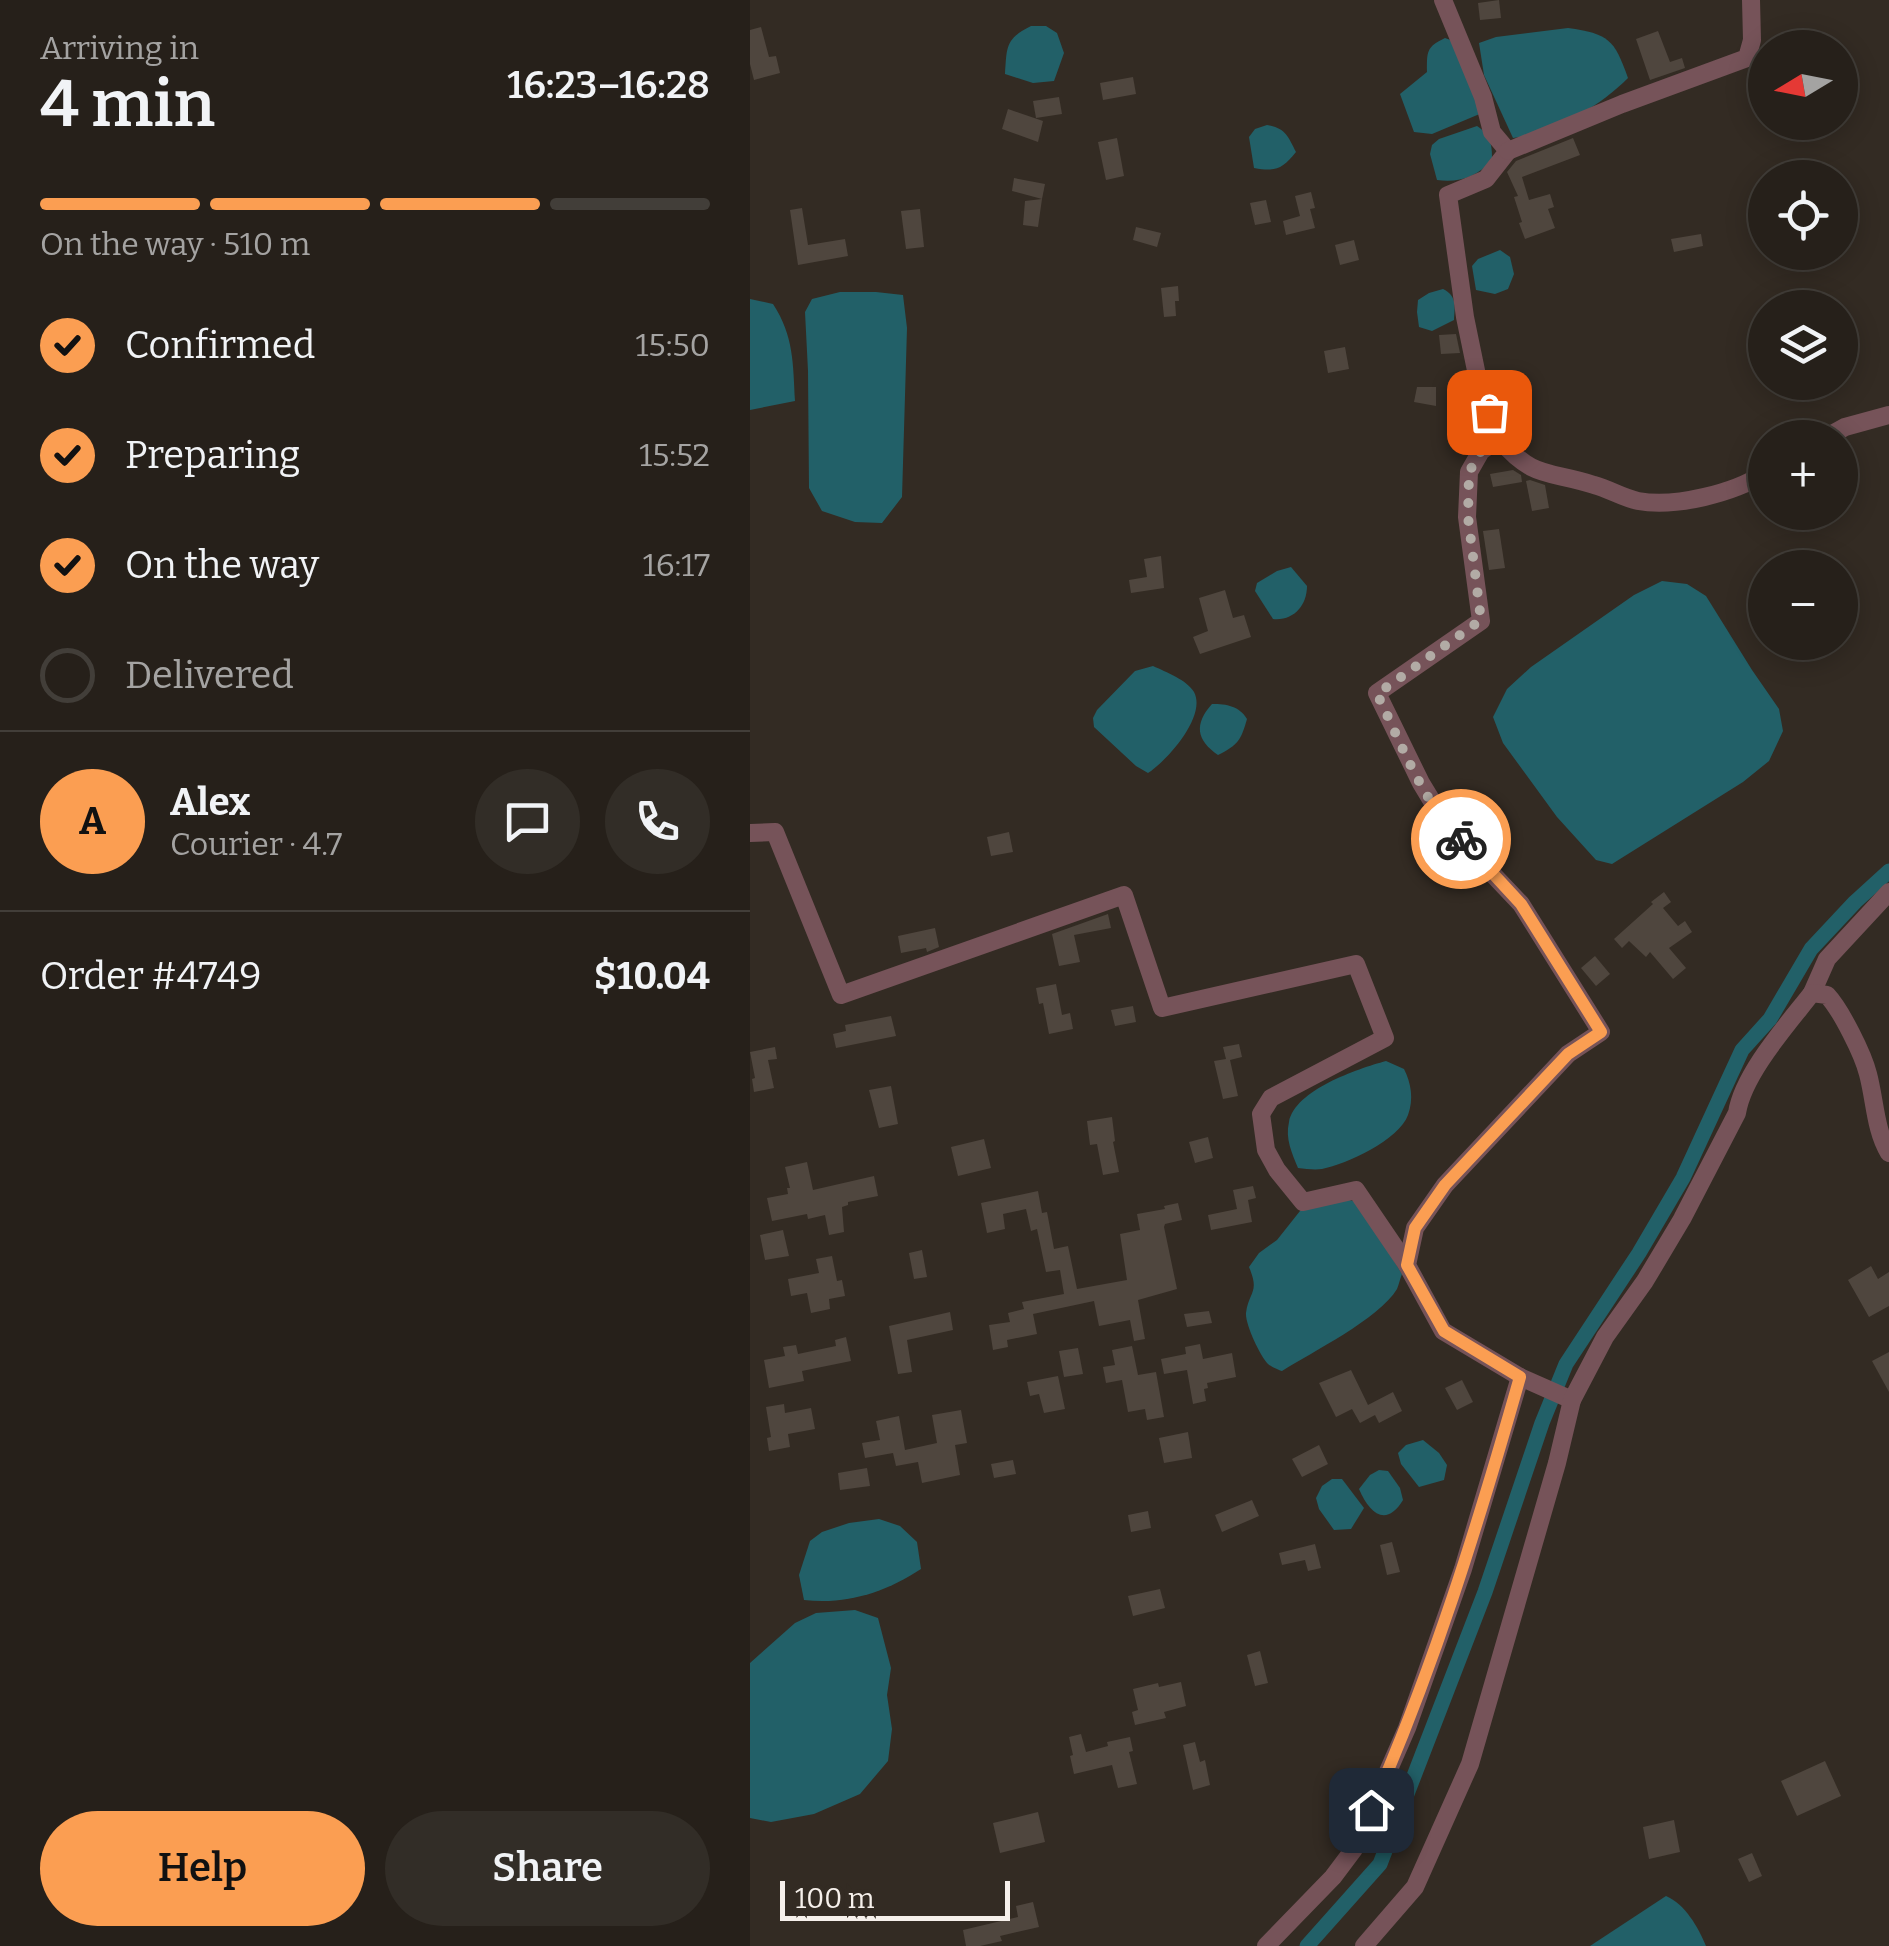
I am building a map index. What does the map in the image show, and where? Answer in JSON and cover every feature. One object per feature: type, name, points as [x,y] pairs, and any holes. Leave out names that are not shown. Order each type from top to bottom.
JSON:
[{"type":"street","points":[[1443,0],[1483,97],[1492,132],[1508,151]]},
{"type":"street","points":[[1748,484],[1688,501],[1638,501],[1592,484],[1536,471],[1515,458],[1499,438],[1478,386],[1448,195],[1486,179],[1508,151],[1747,58],[1752,40],[1750,0]]},
{"type":"street","points":[[1858,423],[1889,415]]},
{"type":"street","points":[[1407,1265],[1415,1228],[1445,1185],[1568,1054],[1601,1032],[1521,904],[1446,826],[1377,694],[1481,620],[1468,517],[1469,472],[1481,451],[1499,438]]},
{"type":"street","points":[[750,833],[775,832],[841,995],[1124,895],[1162,1008],[1356,964],[1385,1038],[1271,1098],[1260,1114],[1266,1150],[1303,1202],[1356,1190],[1407,1265],[1444,1331],[1520,1377],[1572,1400]]},
{"type":"street","points":[[1364,1946],[1415,1887],[1470,1764],[1572,1400],[1606,1337],[1682,1219],[1737,1113],[1740,1094],[1812,993],[1828,960],[1889,892]]},
{"type":"street","points":[[1812,993],[1828,994],[1836,1004],[1867,1069],[1882,1142],[1889,1153]]},
{"type":"street","points":[[1266,1946],[1333,1878],[1366,1824],[1407,1728],[1463,1569],[1520,1377]]},
{"type":"water","points":[[1031,26],[1046,26],[1057,33],[1064,53],[1054,81],[1033,83],[1005,74],[1009,45]]},
{"type":"water","points":[[1568,28],[1608,41],[1628,78],[1575,117],[1544,131],[1513,138],[1484,75],[1479,43],[1496,37]]},
{"type":"water","points":[[1445,38],[1456,42],[1482,113],[1432,134],[1414,132],[1400,94],[1427,72],[1429,51]]},
{"type":"water","points":[[1267,125],[1285,134],[1296,152],[1278,168],[1268,170],[1254,168],[1249,137],[1255,129]]},
{"type":"water","points":[[1477,126],[1490,141],[1492,160],[1467,178],[1437,180],[1430,154],[1432,145]]},
{"type":"water","points":[[1500,250],[1510,257],[1514,274],[1508,289],[1495,294],[1476,290],[1472,266],[1478,259]]},
{"type":"water","points":[[1443,289],[1453,298],[1454,320],[1432,331],[1419,327],[1418,300]]},
{"type":"water","points":[[840,292],[903,295],[907,328],[902,497],[882,523],[855,522],[822,511],[809,488],[805,312],[812,299]]},
{"type":"water","points":[[750,299],[773,304],[785,327],[795,401],[750,410]]},
{"type":"water","points":[[1291,567],[1307,586],[1305,599],[1293,614],[1273,619],[1255,591],[1257,583]]},
{"type":"water","points":[[1662,581],[1687,584],[1706,596],[1779,709],[1783,731],[1769,761],[1743,782],[1612,864],[1596,860],[1557,817],[1503,743],[1493,717],[1507,689],[1531,667],[1634,595]]},
{"type":"water","points":[[1153,666],[1186,684],[1197,702],[1183,737],[1148,773],[1094,727],[1093,718],[1135,671]]},
{"type":"water","points":[[1212,704],[1232,707],[1247,719],[1238,741],[1218,755],[1205,744],[1200,731],[1202,718]]},
{"type":"water","points":[[1386,1061],[1404,1069],[1410,1085],[1410,1109],[1403,1124],[1371,1150],[1345,1162],[1322,1169],[1298,1168],[1288,1134],[1289,1122],[1303,1100],[1329,1083]]},
{"type":"water","points":[[1345,1199],[1358,1202],[1402,1274],[1398,1287],[1361,1323],[1282,1371],[1265,1360],[1248,1324],[1246,1313],[1254,1287],[1249,1267],[1300,1211]]},
{"type":"water","points":[[1423,1440],[1447,1465],[1444,1480],[1419,1487],[1401,1464],[1398,1453],[1406,1445]]},
{"type":"water","points":[[1379,1470],[1388,1471],[1403,1500],[1397,1509],[1384,1515],[1368,1505],[1359,1489]]},
{"type":"water","points":[[1332,1479],[1342,1479],[1364,1508],[1351,1529],[1334,1530],[1319,1509],[1316,1498],[1322,1486]]},
{"type":"water","points":[[879,1519],[900,1526],[917,1542],[921,1569],[866,1595],[804,1600],[799,1575],[810,1541],[822,1532],[849,1523]]},
{"type":"water","points":[[855,1610],[878,1618],[891,1668],[887,1695],[892,1729],[888,1761],[860,1794],[814,1814],[771,1822],[750,1818],[750,1663],[795,1623],[816,1613]]},
{"type":"water","points":[[1666,1896],[1685,1910],[1706,1946],[1590,1946]]},
{"type":"building","points":[[1499,0],[1501,18],[1480,20],[1478,3]]},
{"type":"building","points":[[761,27],[769,57],[776,56],[780,73],[754,80],[750,30]]},
{"type":"building","points":[[1658,31],[1670,62],[1682,58],[1685,68],[1650,80],[1636,39]]},
{"type":"building","points":[[1133,77],[1136,94],[1103,100],[1100,83]]},
{"type":"building","points":[[1059,97],[1062,114],[1036,118],[1033,101]]},
{"type":"building","points":[[1008,109],[1043,121],[1038,142],[1002,129]]},
{"type":"building","points":[[1117,138],[1124,176],[1106,180],[1098,142]]},
{"type":"building","points":[[1573,138],[1580,155],[1522,177],[1529,200],[1550,194],[1554,207],[1548,209],[1555,228],[1525,239],[1514,197],[1518,196],[1507,172],[1516,161]]},
{"type":"building","points":[[1014,178],[1045,184],[1042,199],[1012,191]]},
{"type":"building","points":[[1311,192],[1315,228],[1286,235],[1283,221],[1300,216],[1295,196]]},
{"type":"building","points":[[1042,199],[1038,227],[1023,225],[1025,201]]},
{"type":"building","points":[[1266,200],[1271,222],[1255,225],[1250,203]]},
{"type":"building","points":[[802,208],[808,245],[845,239],[848,256],[798,265],[790,210]]},
{"type":"building","points":[[920,209],[924,247],[906,249],[901,211]]},
{"type":"building","points":[[1136,227],[1161,233],[1157,247],[1133,240]]},
{"type":"building","points":[[1701,234],[1703,246],[1674,252],[1671,239]]},
{"type":"building","points":[[1354,240],[1359,260],[1340,265],[1335,245]]},
{"type":"building","points":[[1178,286],[1176,316],[1164,317],[1161,288]]},
{"type":"building","points":[[1456,334],[1460,353],[1441,354],[1439,335]]},
{"type":"building","points":[[1345,347],[1349,369],[1328,373],[1324,351]]},
{"type":"building","points":[[1417,387],[1436,387],[1436,406],[1414,402]]},
{"type":"building","points":[[1513,470],[1521,475],[1522,482],[1493,487],[1490,474]]},
{"type":"building","points":[[1526,481],[1545,485],[1549,508],[1532,511]]},
{"type":"building","points":[[1499,529],[1505,568],[1489,570],[1483,531]]},
{"type":"building","points":[[1161,556],[1164,588],[1131,593],[1129,580],[1147,577],[1144,559]]},
{"type":"building","points":[[1225,590],[1233,618],[1244,615],[1251,637],[1200,654],[1193,637],[1208,631],[1199,598]]},
{"type":"building","points":[[1009,832],[1013,852],[991,856],[987,837]]},
{"type":"building","points":[[1664,892],[1671,902],[1663,908],[1678,926],[1685,921],[1692,932],[1669,948],[1686,968],[1673,979],[1650,952],[1646,957],[1629,941],[1622,948],[1614,939]]},
{"type":"building","points":[[1108,914],[1111,928],[1074,935],[1080,962],[1059,966],[1052,934]]},
{"type":"building","points":[[935,928],[939,947],[927,952],[926,948],[901,953],[898,936]]},
{"type":"building","points":[[1595,956],[1610,974],[1596,986],[1581,968]]},
{"type":"building","points":[[1056,984],[1062,1015],[1070,1013],[1073,1029],[1049,1034],[1036,988]]},
{"type":"building","points":[[1133,1006],[1136,1022],[1115,1026],[1111,1010]]},
{"type":"building","points":[[891,1016],[896,1036],[836,1048],[833,1034],[846,1031],[845,1025]]},
{"type":"building","points":[[1239,1044],[1242,1057],[1230,1060],[1238,1096],[1223,1099],[1214,1061],[1226,1059],[1223,1047]]},
{"type":"building","points":[[775,1047],[777,1059],[768,1060],[774,1088],[754,1092],[750,1052]]},
{"type":"building","points":[[891,1086],[898,1124],[879,1128],[869,1090]]},
{"type":"building","points":[[1112,1117],[1119,1172],[1103,1175],[1097,1144],[1090,1145],[1087,1121]]},
{"type":"building","points":[[1208,1137],[1213,1158],[1195,1163],[1189,1142]]},
{"type":"building","points":[[984,1139],[991,1168],[958,1176],[951,1147]]},
{"type":"building","points":[[807,1162],[813,1190],[874,1176],[878,1196],[848,1202],[842,1207],[844,1232],[829,1235],[825,1215],[808,1219],[807,1214],[772,1221],[767,1198],[788,1194],[785,1167]]},
{"type":"building","points":[[1253,1186],[1256,1198],[1248,1200],[1252,1222],[1211,1230],[1208,1215],[1237,1209],[1233,1190]]},
{"type":"building","points":[[1038,1191],[1042,1213],[1047,1212],[1054,1249],[1068,1246],[1077,1289],[1127,1280],[1120,1234],[1140,1230],[1137,1214],[1178,1203],[1182,1220],[1164,1227],[1177,1289],[1138,1300],[1145,1339],[1134,1341],[1130,1320],[1099,1326],[1094,1301],[1033,1314],[1037,1334],[1007,1340],[1008,1347],[993,1350],[989,1325],[1010,1322],[1008,1313],[1024,1309],[1022,1302],[1064,1294],[1060,1270],[1046,1272],[1037,1229],[1031,1231],[1026,1209],[1003,1214],[1005,1229],[987,1233],[981,1203]]},
{"type":"building","points":[[783,1230],[789,1256],[765,1260],[760,1235]]},
{"type":"building","points":[[922,1250],[927,1277],[914,1279],[909,1253]]},
{"type":"building","points":[[832,1256],[845,1296],[829,1299],[830,1309],[811,1313],[807,1293],[791,1296],[788,1279],[819,1273],[816,1259]]},
{"type":"building","points":[[1871,1266],[1878,1279],[1889,1272],[1889,1306],[1869,1317],[1848,1280]]},
{"type":"building","points":[[1209,1311],[1212,1323],[1187,1327],[1184,1314]]},
{"type":"building","points":[[950,1312],[953,1330],[907,1340],[912,1372],[898,1374],[889,1326]]},
{"type":"building","points":[[846,1337],[851,1361],[802,1371],[804,1381],[769,1388],[764,1360],[785,1356],[783,1347],[796,1345],[798,1354],[836,1346],[835,1340]]},
{"type":"building","points":[[1200,1344],[1203,1359],[1232,1353],[1236,1377],[1207,1383],[1206,1401],[1193,1404],[1187,1370],[1164,1374],[1161,1359],[1186,1354],[1185,1347]]},
{"type":"building","points":[[1132,1346],[1138,1375],[1156,1372],[1164,1417],[1147,1420],[1145,1409],[1128,1412],[1122,1380],[1106,1383],[1103,1367],[1115,1365],[1112,1350]]},
{"type":"building","points":[[1078,1348],[1083,1374],[1064,1377],[1059,1351]]},
{"type":"building","points":[[1889,1352],[1889,1392],[1872,1361]]},
{"type":"building","points":[[1351,1370],[1368,1405],[1393,1392],[1402,1411],[1379,1423],[1375,1415],[1360,1423],[1352,1409],[1336,1417],[1319,1383]]},
{"type":"building","points":[[1058,1376],[1065,1409],[1044,1413],[1039,1394],[1030,1396],[1027,1382]]},
{"type":"building","points":[[1462,1380],[1473,1402],[1457,1410],[1445,1388]]},
{"type":"building","points":[[784,1404],[785,1413],[811,1408],[815,1429],[788,1434],[790,1447],[769,1451],[766,1407]]},
{"type":"building","points":[[961,1410],[967,1443],[955,1445],[960,1475],[922,1483],[918,1462],[896,1466],[893,1453],[865,1458],[862,1443],[880,1440],[876,1421],[899,1416],[905,1450],[937,1443],[932,1415]]},
{"type":"building","points":[[1188,1432],[1192,1458],[1164,1463],[1159,1438]]},
{"type":"building","points":[[1319,1445],[1328,1464],[1302,1477],[1292,1459]]},
{"type":"building","points":[[1013,1460],[1016,1474],[994,1478],[991,1464]]},
{"type":"building","points":[[867,1468],[870,1486],[840,1490],[838,1473]]},
{"type":"building","points":[[1252,1500],[1259,1516],[1222,1532],[1215,1515]]},
{"type":"building","points":[[1148,1511],[1151,1528],[1131,1532],[1128,1515]]},
{"type":"building","points":[[1392,1542],[1400,1572],[1387,1575],[1380,1545]]},
{"type":"building","points":[[1315,1544],[1321,1568],[1308,1571],[1305,1560],[1282,1565],[1279,1553]]},
{"type":"building","points":[[1160,1589],[1165,1608],[1133,1616],[1128,1596]]},
{"type":"building","points":[[1260,1651],[1268,1683],[1255,1686],[1247,1655]]},
{"type":"building","points":[[1181,1682],[1186,1706],[1164,1712],[1166,1718],[1135,1725],[1132,1712],[1138,1710],[1133,1689]]},
{"type":"building","points":[[1081,1734],[1086,1752],[1130,1737],[1133,1751],[1129,1752],[1137,1784],[1118,1788],[1112,1765],[1074,1774],[1069,1737]]},
{"type":"building","points":[[1195,1742],[1200,1762],[1205,1760],[1210,1785],[1193,1790],[1183,1745]]},
{"type":"building","points":[[1825,1761],[1841,1796],[1797,1816],[1781,1781]]},
{"type":"building","points":[[1038,1812],[1045,1842],[1000,1853],[993,1823]]},
{"type":"building","points":[[1674,1820],[1680,1852],[1649,1859],[1643,1827]]},
{"type":"building","points":[[1752,1853],[1762,1876],[1749,1882],[1738,1859]]},
{"type":"building","points":[[1033,1902],[1039,1927],[1000,1936],[1002,1941],[966,1946],[963,1930],[1018,1917],[1016,1906]]},
{"type":"waterway","points":[[1307,1946],[1380,1864],[1485,1592],[1566,1364],[1683,1178],[1742,1050],[1770,1019],[1811,949],[1889,871]]},
{"type":"way so far","points":[[1461,839],[1446,826],[1377,694],[1481,620],[1468,517],[1469,472],[1481,451],[1499,438],[1489,412]]},
{"type":"route","points":[[1371,1810],[1407,1728],[1463,1569],[1520,1377],[1444,1331],[1407,1265],[1415,1228],[1445,1185],[1568,1054],[1601,1032],[1521,904],[1461,839]]}]
